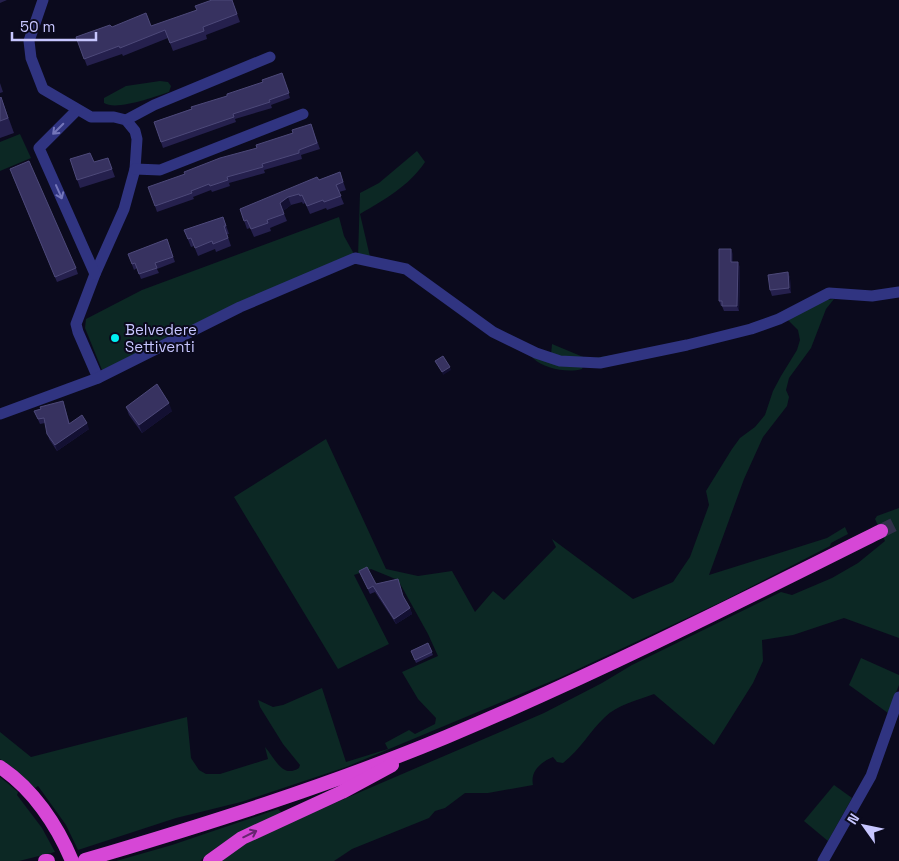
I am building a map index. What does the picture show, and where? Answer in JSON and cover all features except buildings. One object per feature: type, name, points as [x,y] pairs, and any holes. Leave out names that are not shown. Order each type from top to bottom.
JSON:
[{"type":"highway","points":[[85,860],[279,800],[444,737],[641,650],[881,531]]},
{"type":"highway","points":[[210,861],[242,838],[342,792],[444,737]]},
{"type":"highway","points":[[0,767],[19,781],[30,793],[55,826],[72,861]]},
{"type":"street","points":[[43,0],[30,41],[31,58],[43,89],[91,117],[114,117],[126,120],[136,131],[135,169],[124,209],[95,274],[76,324],[98,378]]},
{"type":"street","points":[[126,120],[154,105],[270,57]]},
{"type":"street","points":[[77,110],[39,148],[95,274]]},
{"type":"street","points":[[135,169],[160,170],[303,114]]},
{"type":"street","points":[[0,414],[98,378],[240,307],[355,258],[406,269],[493,332],[536,353],[560,361],[600,362],[687,345],[751,329],[772,321],[829,293],[872,296],[899,292]]},
{"type":"street","points":[[823,861],[871,776],[899,697]]},
{"type":"green space","points":[[160,81],[168,82],[171,86],[169,92],[126,104],[110,105],[104,103],[104,98],[126,86]]},
{"type":"green space","points":[[20,134],[31,158],[0,171],[0,142]]},
{"type":"green space","points":[[417,151],[425,162],[419,171],[396,192],[360,214],[371,261],[358,257],[360,193],[379,183]]},
{"type":"green space","points":[[339,217],[344,236],[354,254],[102,370],[85,328],[86,319],[142,290]]},
{"type":"green space","points":[[834,299],[826,309],[811,348],[789,378],[786,390],[789,397],[787,406],[763,437],[744,479],[709,575],[827,538],[845,527],[848,534],[831,543],[830,546],[721,602],[559,678],[346,767],[241,802],[176,818],[78,850],[66,825],[38,786],[35,788],[15,769],[0,759],[0,732],[31,757],[187,717],[191,758],[199,770],[206,774],[220,774],[268,759],[265,747],[279,766],[288,771],[293,771],[299,768],[300,765],[283,744],[260,707],[258,700],[273,707],[283,705],[322,688],[346,762],[388,749],[385,743],[409,730],[415,734],[435,724],[436,718],[418,699],[402,672],[438,656],[398,580],[371,569],[354,575],[389,644],[338,669],[234,497],[326,439],[386,569],[418,576],[452,571],[475,612],[493,591],[504,600],[556,547],[552,539],[633,599],[673,582],[690,557],[709,505],[706,491],[740,438],[755,427],[765,415],[773,391],[797,350],[800,340],[798,330],[788,320],[819,301]]},
{"type":"green space","points":[[552,344],[588,359],[644,350],[584,364],[582,369],[570,371],[543,365],[533,358],[526,347],[551,355]]},
{"type":"green space","points":[[899,508],[899,638],[844,618],[793,635],[762,640],[763,661],[753,683],[714,745],[654,694],[615,709],[599,723],[575,752],[563,763],[557,762],[553,757],[544,762],[533,775],[533,785],[488,793],[465,793],[445,808],[435,811],[429,818],[352,849],[334,861],[217,861],[227,853],[279,827],[544,713],[632,665],[781,592],[792,595],[832,578],[858,563],[885,541],[875,519],[877,516]]},
{"type":"green space","points":[[861,658],[899,675],[899,685],[888,713],[849,685]]},
{"type":"green space","points":[[0,777],[18,792],[17,795],[42,828],[55,852],[19,861],[0,861]]},
{"type":"green space","points":[[834,785],[852,798],[828,841],[804,821]]},
{"type":"green space","points":[[278,809],[283,814],[218,846],[200,861],[116,861],[172,845]]},
{"type":"tunnel","points":[[881,531],[899,522]]},
{"type":"place","name":"Belvedere Settiventi","points":[[115,338]]}]
